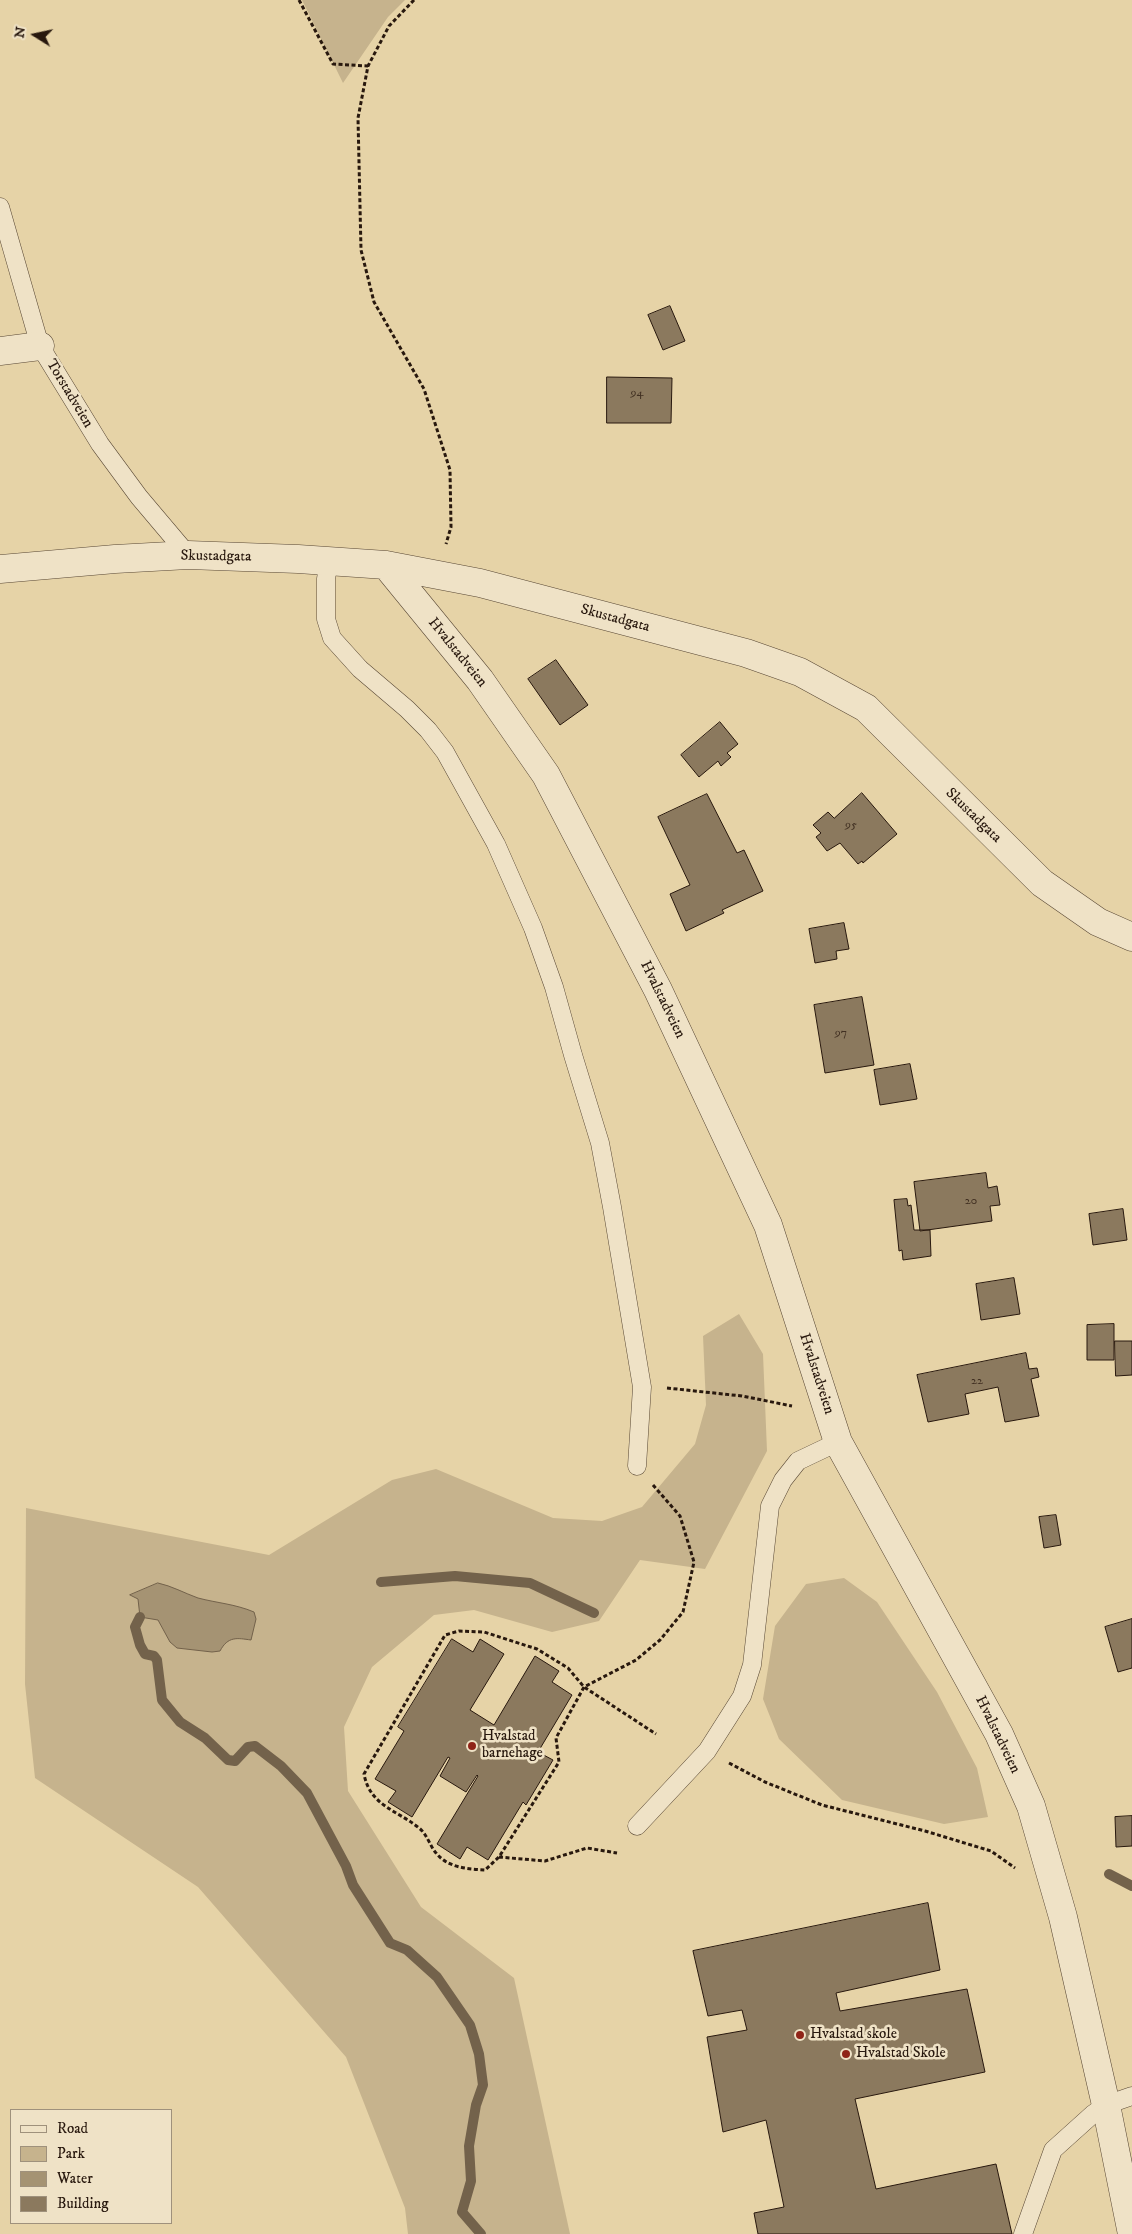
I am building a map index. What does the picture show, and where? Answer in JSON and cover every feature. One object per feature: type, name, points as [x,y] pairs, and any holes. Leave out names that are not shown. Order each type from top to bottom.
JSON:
[{"type":"street","points":[[0,351],[40,346]]},
{"type":"street","name":"Skustadgata","points":[[0,569],[188,555],[329,560],[386,565],[480,583],[746,653],[800,672],[866,708],[1042,883],[1098,922],[1132,937]]},
{"type":"street","name":"Hvalstadveien","points":[[386,565],[480,680],[546,775],[658,990],[768,1224],[838,1442],[999,1734],[1031,1806],[1063,1917],[1106,2105],[1132,2234]]},
{"type":"lane","name":"Torstadveien","points":[[0,207],[40,346],[100,444],[139,497],[188,555]]},
{"type":"lane","points":[[329,560],[326,579],[326,619],[332,638],[360,669],[407,708],[428,730],[445,752],[496,844],[533,928],[554,987],[572,1055],[600,1143],[642,1387],[637,1466]]},
{"type":"lane","points":[[637,1826],[707,1751],[742,1696],[752,1666],[770,1506],[783,1480],[798,1461],[838,1442]]},
{"type":"lane","points":[[1023,2234],[1053,2150],[1106,2105],[1132,2096]]},
{"type":"path","points":[[299,0],[333,64],[368,66]]},
{"type":"path","points":[[414,0],[389,26],[368,66],[358,118],[360,250],[374,302],[424,389],[450,470],[451,527],[438,574]]},
{"type":"path","points":[[642,1387],[742,1396],[796,1408]]},
{"type":"path","points":[[637,1466],[680,1516],[694,1562],[683,1612],[660,1640],[636,1660],[584,1687],[556,1738],[559,1762],[500,1857],[485,1870],[460,1868],[437,1855],[420,1829],[384,1806],[366,1787],[364,1774],[445,1635],[460,1630],[484,1632],[537,1649],[568,1668],[584,1687],[656,1734]]},
{"type":"path","points":[[707,1751],[765,1782],[822,1804],[992,1851],[1022,1873]]},
{"type":"path","points":[[500,1857],[545,1861],[587,1848],[617,1853]]},
{"type":"green space","points":[[302,0],[405,0],[388,17],[343,83]]},
{"type":"green space","points":[[739,1314],[763,1354],[767,1451],[705,1569],[640,1560],[599,1621],[552,1632],[474,1610],[434,1615],[372,1667],[344,1727],[348,1791],[421,1907],[514,1978],[570,2234],[408,2234],[405,2208],[346,2057],[198,1887],[35,1778],[25,1684],[26,1508],[269,1555],[392,1480],[436,1469],[553,1518],[602,1521],[642,1507],[695,1444],[706,1405],[703,1336]]},
{"type":"green space","points":[[844,1578],[877,1602],[937,1692],[977,1768],[988,1817],[944,1824],[842,1800],[779,1739],[763,1699],[775,1626],[806,1584]]},
{"type":"water","points":[[158,1583],[198,1598],[233,1605],[254,1612],[256,1619],[251,1640],[233,1639],[226,1643],[220,1651],[212,1652],[177,1648],[170,1642],[158,1620],[140,1617],[138,1599],[130,1595]]},
{"type":"building","points":[[670,306],[685,341],[663,350],[648,315]]},
{"type":"building","points":[[607,377],[672,378],[671,423],[607,423]]},
{"type":"building","points":[[556,660],[588,705],[560,725],[528,679]]},
{"type":"building","points":[[720,722],[738,744],[727,753],[731,757],[721,766],[718,761],[699,777],[681,755]]},
{"type":"building","points":[[862,793],[897,834],[863,863],[862,861],[858,864],[840,843],[827,851],[816,837],[821,833],[813,825],[828,812],[834,818]]},
{"type":"building","points":[[707,794],[737,853],[744,850],[763,891],[722,910],[724,913],[686,931],[670,894],[690,885],[658,817]]},
{"type":"building","points":[[844,923],[849,949],[836,951],[837,959],[815,963],[809,929]]},
{"type":"building","points":[[862,997],[874,1065],[825,1073],[814,1005]]},
{"type":"building","points":[[910,1064],[917,1099],[880,1105],[874,1070]]},
{"type":"building","points":[[986,1173],[988,1188],[997,1186],[1000,1205],[990,1206],[992,1221],[920,1231],[914,1182]]},
{"type":"building","points":[[907,1199],[908,1206],[911,1205],[914,1230],[930,1230],[931,1256],[903,1260],[902,1250],[899,1251],[894,1200]]},
{"type":"building","points":[[1123,1209],[1127,1240],[1093,1245],[1089,1214]]},
{"type":"building","points":[[1014,1278],[1020,1314],[981,1320],[976,1284]]},
{"type":"building","points":[[1114,1324],[1114,1360],[1087,1360],[1087,1325]]},
{"type":"building","points":[[1115,1341],[1132,1341],[1132,1375],[1116,1376]]},
{"type":"building","points":[[1026,1353],[1029,1369],[1037,1368],[1039,1377],[1031,1379],[1039,1416],[1005,1422],[998,1387],[965,1394],[969,1414],[928,1422],[917,1375]]},
{"type":"building","points":[[1056,1515],[1061,1545],[1044,1548],[1039,1517]]},
{"type":"building","points":[[1132,1619],[1132,1668],[1118,1672],[1105,1627]]},
{"type":"building","name":"Hvalstad barnehage","points":[[452,1639],[473,1652],[480,1639],[504,1654],[470,1710],[494,1725],[535,1656],[559,1671],[552,1682],[572,1695],[538,1752],[553,1760],[526,1805],[523,1802],[488,1860],[467,1847],[460,1859],[437,1844],[477,1775],[466,1792],[440,1776],[450,1758],[448,1757],[412,1817],[388,1802],[396,1791],[375,1779],[404,1731],[398,1727]]},
{"type":"building","points":[[1132,1816],[1132,1846],[1116,1847],[1115,1817]]},
{"type":"building","name":"Hvalstad Skole","points":[[928,1903],[940,1970],[836,1993],[840,2011],[967,1989],[985,2072],[855,2099],[876,2189],[996,2164],[1012,2234],[758,2234],[754,2213],[784,2207],[766,2120],[723,2132],[707,2037],[747,2030],[742,2010],[708,2016],[693,1951]]},
{"type":"waterway","points":[[381,1582],[455,1576],[530,1583],[594,1613]]},
{"type":"waterway","points":[[140,1617],[135,1627],[140,1645],[145,1654],[154,1656],[157,1660],[162,1700],[180,1722],[205,1738],[228,1760],[235,1761],[248,1747],[255,1746],[281,1766],[307,1793],[346,1866],[353,1885],[390,1943],[407,1950],[437,1977],[470,2025],[479,2054],[483,2085],[476,2105],[469,2146],[471,2181],[462,2212],[481,2234]]},
{"type":"waterway","points":[[1109,1874],[1132,1886]]},
{"type":"place","name":"Hvalstad barnehage","points":[[472,1746]]},
{"type":"place","name":"Hvalstad skole","points":[[800,2035]]},
{"type":"place","name":"Hvalstad Skole","points":[[846,2054]]}]
